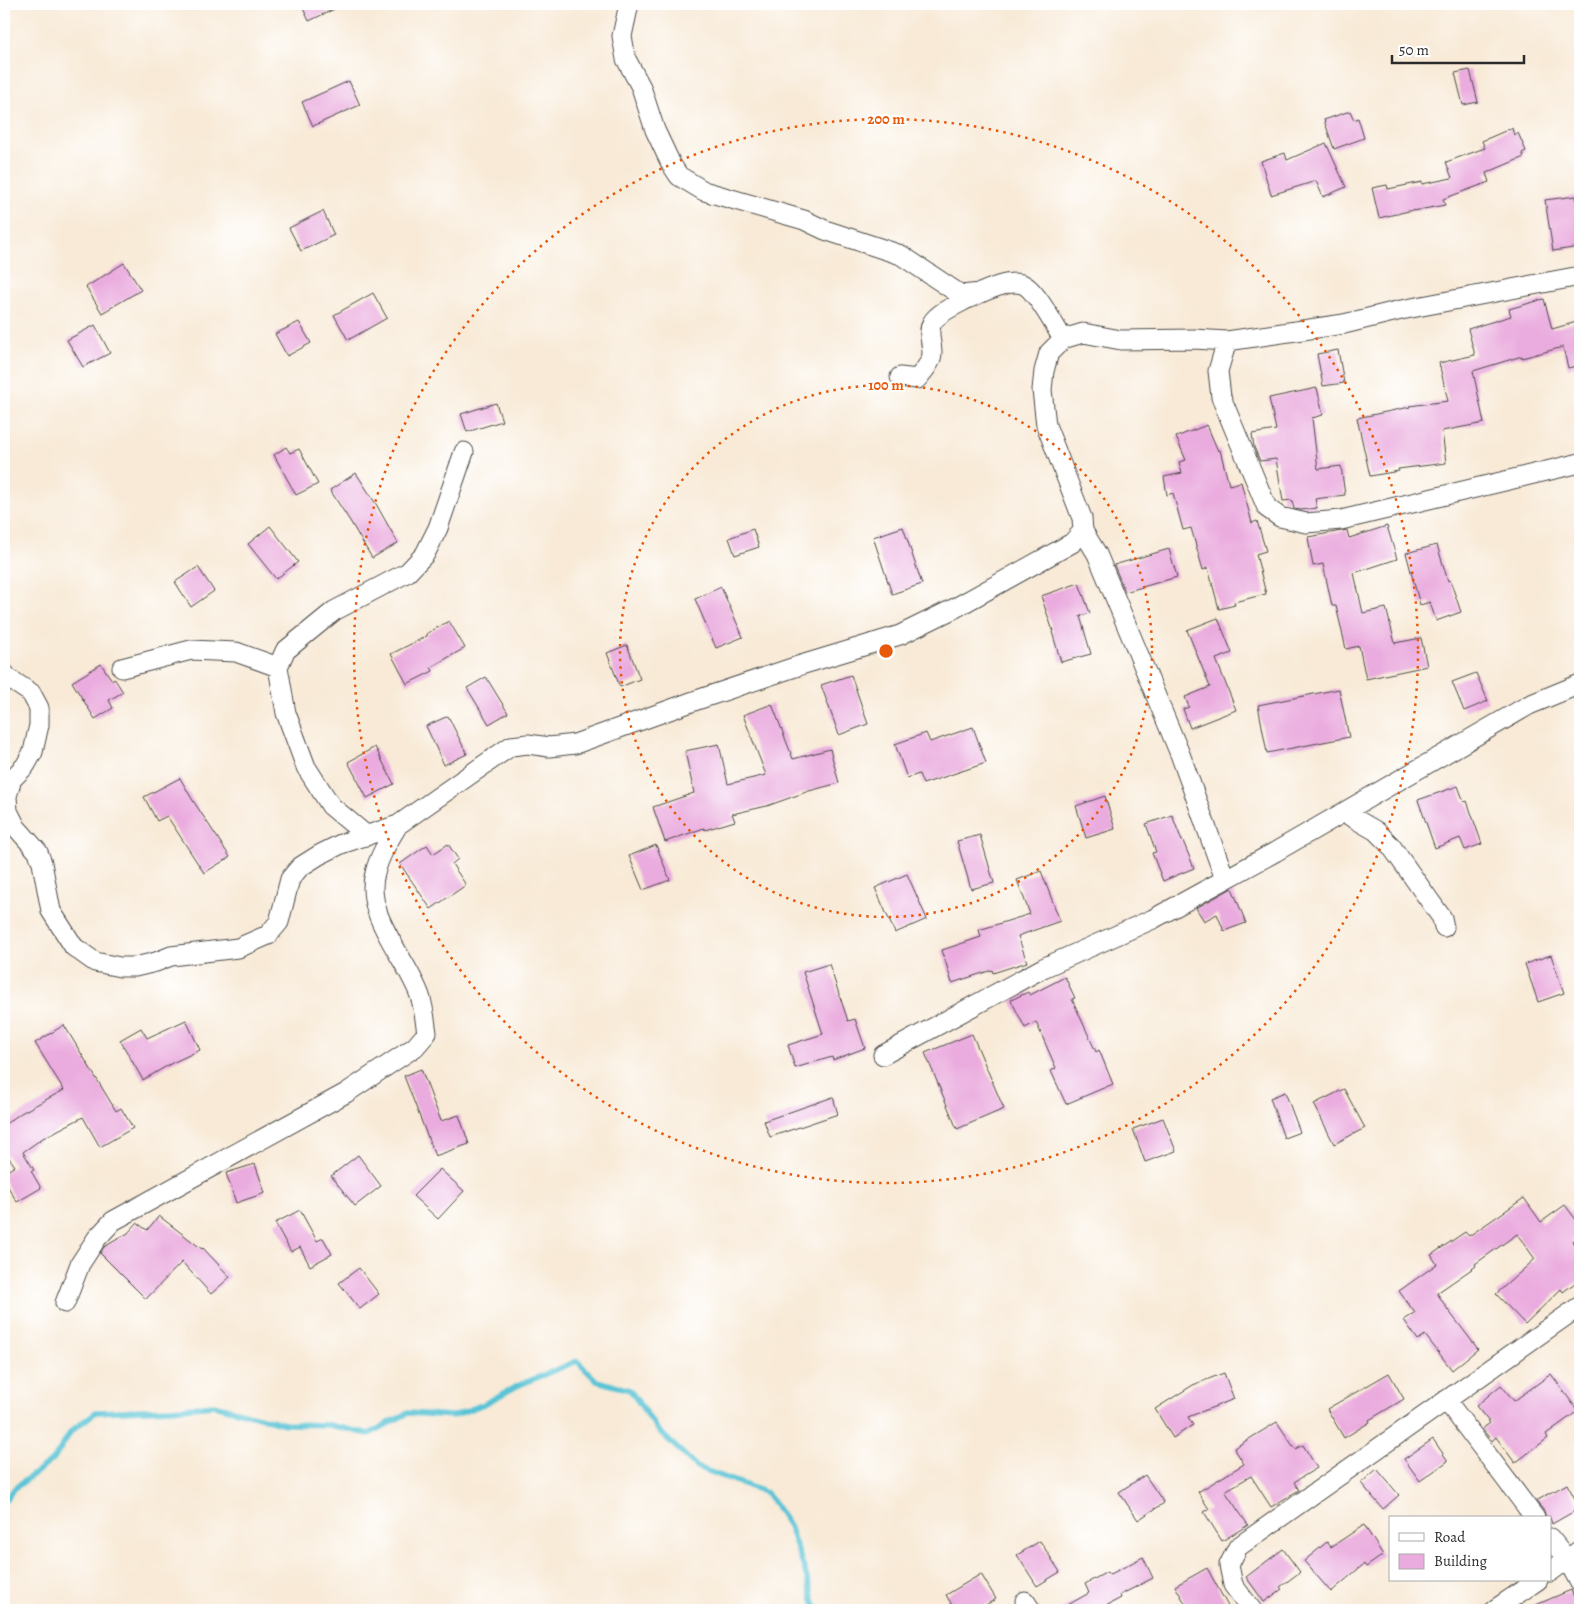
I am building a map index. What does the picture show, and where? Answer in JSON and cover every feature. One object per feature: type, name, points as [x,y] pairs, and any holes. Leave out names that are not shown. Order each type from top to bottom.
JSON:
[{"type":"street","points":[[629,4],[622,36],[626,59],[641,87],[655,130],[678,176],[704,190],[804,220],[825,230],[901,255],[961,295],[980,293]]},
{"type":"street","points":[[1225,879],[1180,754],[1097,554],[1083,531],[1082,518],[1046,425],[1042,390],[1044,371],[1049,353],[1064,339],[1083,333],[1121,340],[1194,339],[1227,341],[1344,324],[1401,310],[1580,276]]},
{"type":"street","points":[[900,377],[917,379],[925,369],[932,354],[929,335],[932,322],[948,309],[991,288],[1022,284],[1031,290],[1064,339]]},
{"type":"street","points":[[1227,341],[1218,371],[1221,398],[1267,508],[1280,517],[1306,523],[1341,520],[1580,462]]},
{"type":"street","points":[[367,836],[331,806],[306,767],[286,713],[278,667],[285,651],[334,611],[408,572],[425,554],[438,528],[464,452]]},
{"type":"street","points":[[4,673],[8,678],[31,693],[39,708],[39,725],[34,752],[25,766],[12,779],[7,796],[8,812],[16,827],[38,852],[42,863],[51,911],[74,947],[95,962],[120,967],[135,967],[171,956],[238,948],[268,935],[279,922],[290,879],[300,867],[341,844],[398,825],[511,746],[528,744],[549,747],[575,744],[774,674],[900,635],[1072,543],[1083,531]]},
{"type":"street","points":[[122,668],[191,650],[236,652],[278,667]]},
{"type":"street","points":[[883,1055],[1043,968],[1153,919],[1345,812],[1529,706],[1580,684]]},
{"type":"street","points":[[1345,812],[1376,831],[1391,846],[1442,918],[1444,927]]},
{"type":"street","points":[[65,1304],[80,1264],[97,1238],[113,1221],[346,1093],[415,1047],[427,1033],[420,995],[384,927],[373,898],[374,874],[398,825]]},
{"type":"street","points":[[1252,1610],[1233,1585],[1229,1565],[1238,1547],[1580,1306]]},
{"type":"street","points":[[1446,1400],[1533,1516]]},
{"type":"street","points":[[1552,1539],[1574,1555],[1580,1583]]},
{"type":"street","points":[[1552,1571],[1574,1555]]},
{"type":"street","points":[[1494,1610],[1535,1582]]},
{"type":"building","points":[[301,4],[345,4],[309,21]]},
{"type":"building","points":[[1470,70],[1478,102],[1463,105],[1455,73]]},
{"type":"building","points":[[349,81],[360,105],[313,126],[302,102]]},
{"type":"building","points":[[1350,111],[1354,120],[1358,118],[1364,138],[1334,149],[1324,120]]},
{"type":"building","points":[[1512,128],[1514,135],[1518,133],[1526,151],[1522,153],[1524,157],[1486,173],[1489,182],[1443,199],[1445,205],[1379,218],[1372,188],[1387,185],[1388,189],[1452,178],[1446,162],[1485,148],[1482,141]]},
{"type":"building","points":[[1326,143],[1346,187],[1323,197],[1316,181],[1271,195],[1261,161],[1285,153],[1287,160]]},
{"type":"building","points":[[1576,196],[1580,226],[1580,247],[1553,251],[1545,200]]},
{"type":"building","points":[[323,211],[334,235],[301,251],[289,228]]},
{"type":"building","points":[[124,263],[141,290],[102,313],[86,287]]},
{"type":"building","points":[[373,293],[387,318],[348,340],[334,315]]},
{"type":"building","points":[[1544,299],[1552,329],[1580,321],[1580,365],[1568,368],[1563,347],[1522,358],[1522,356],[1473,371],[1484,423],[1442,431],[1446,463],[1398,469],[1399,471],[1370,476],[1357,418],[1409,406],[1448,401],[1439,363],[1475,355],[1468,329],[1511,316],[1509,309]]},
{"type":"building","points":[[299,322],[311,343],[287,356],[275,334]]},
{"type":"building","points":[[95,325],[110,353],[83,367],[67,340]]},
{"type":"building","points":[[1338,350],[1344,383],[1323,386],[1317,354]]},
{"type":"building","points":[[1317,388],[1323,415],[1312,418],[1318,469],[1341,466],[1345,495],[1315,499],[1317,508],[1294,509],[1292,500],[1283,501],[1276,459],[1260,461],[1254,447],[1252,434],[1276,430],[1269,398]]},
{"type":"building","points":[[496,403],[502,421],[467,432],[461,414]]},
{"type":"building","points":[[1207,425],[1218,451],[1220,450],[1229,485],[1241,482],[1252,523],[1257,521],[1266,551],[1256,554],[1266,594],[1234,602],[1235,605],[1219,609],[1208,568],[1203,570],[1191,528],[1183,530],[1173,493],[1167,495],[1164,477],[1182,473],[1179,462],[1186,460],[1176,437]]},
{"type":"building","points":[[286,447],[290,453],[299,449],[318,484],[296,495],[274,455]]},
{"type":"building","points":[[356,473],[398,543],[372,558],[330,490]]},
{"type":"building","points":[[270,526],[298,562],[276,579],[248,544]]},
{"type":"building","points":[[1387,526],[1397,559],[1354,573],[1363,613],[1386,608],[1395,643],[1421,638],[1427,666],[1366,679],[1359,646],[1346,649],[1336,606],[1332,606],[1323,564],[1313,566],[1308,537],[1347,530],[1349,538]]},
{"type":"building","points":[[903,527],[922,584],[892,594],[873,537]]},
{"type":"building","points":[[753,529],[759,547],[735,555],[729,538]]},
{"type":"building","points":[[1437,545],[1448,581],[1450,580],[1461,612],[1436,621],[1430,602],[1420,605],[1406,553]]},
{"type":"building","points":[[1169,549],[1177,577],[1125,592],[1114,565]]},
{"type":"building","points":[[198,567],[214,591],[191,607],[175,582]]},
{"type":"building","points":[[1079,583],[1090,613],[1080,616],[1091,654],[1061,662],[1041,596]]},
{"type":"building","points":[[721,587],[743,637],[716,648],[695,599]]},
{"type":"building","points":[[1218,618],[1232,653],[1216,659],[1236,710],[1190,728],[1183,709],[1189,707],[1185,697],[1210,687],[1187,630]]},
{"type":"building","points":[[449,621],[465,648],[431,667],[433,671],[407,684],[391,654],[427,636],[426,634]]},
{"type":"building","points":[[627,645],[640,679],[620,687],[607,653]]},
{"type":"building","points":[[101,664],[112,680],[114,678],[123,692],[109,700],[113,708],[95,719],[72,682]]},
{"type":"building","points":[[1476,673],[1488,701],[1464,711],[1452,682]]},
{"type":"building","points":[[851,675],[868,724],[839,735],[821,685]]},
{"type":"building","points":[[486,677],[508,713],[489,724],[467,688]]},
{"type":"building","points":[[1339,689],[1349,737],[1267,753],[1258,705]]},
{"type":"building","points":[[772,704],[793,759],[830,749],[839,783],[809,791],[767,806],[732,814],[735,821],[705,830],[704,828],[665,842],[653,807],[694,793],[685,751],[719,744],[728,784],[766,775],[743,715]]},
{"type":"building","points":[[448,716],[467,754],[444,765],[426,726]]},
{"type":"building","points":[[973,727],[986,763],[923,784],[919,774],[907,778],[895,744],[926,733],[930,742]]},
{"type":"building","points":[[375,747],[394,784],[367,798],[348,762]]},
{"type":"building","points":[[180,778],[230,857],[204,873],[167,816],[157,821],[144,797]]},
{"type":"building","points":[[1458,786],[1464,802],[1467,801],[1482,844],[1465,850],[1460,838],[1435,848],[1418,800]]},
{"type":"building","points":[[1105,796],[1115,829],[1086,838],[1076,806]]},
{"type":"building","points":[[1172,815],[1194,868],[1163,881],[1152,853],[1156,852],[1146,824]]},
{"type":"building","points":[[980,835],[994,883],[971,889],[957,841]]},
{"type":"building","points":[[448,844],[458,859],[452,864],[466,885],[431,909],[400,864],[427,845],[433,854]]},
{"type":"building","points":[[656,845],[670,880],[643,890],[629,856]]},
{"type":"building","points":[[1041,871],[1060,921],[1018,936],[1027,962],[993,973],[992,970],[952,983],[942,950],[981,937],[979,930],[1030,914],[1017,880]]},
{"type":"building","points":[[907,874],[927,919],[895,933],[875,888]]},
{"type":"building","points":[[1232,888],[1246,923],[1224,931],[1217,914],[1204,921],[1196,908]]},
{"type":"building","points":[[1551,955],[1564,993],[1538,1002],[1525,964]]},
{"type":"building","points":[[829,964],[848,1021],[855,1019],[865,1048],[833,1060],[832,1057],[795,1068],[788,1045],[823,1034],[803,972]]},
{"type":"building","points":[[1065,977],[1075,998],[1072,999],[1096,1052],[1099,1050],[1113,1084],[1066,1104],[1051,1071],[1056,1068],[1036,1022],[1025,1028],[1011,1000],[1028,992],[1030,995]]},
{"type":"building","points":[[186,1020],[200,1050],[172,1063],[143,1080],[120,1040],[141,1028],[147,1038]]},
{"type":"building","points":[[64,1025],[116,1111],[121,1108],[133,1128],[100,1147],[83,1117],[43,1138],[23,1152],[34,1170],[31,1171],[41,1188],[17,1202],[4,1180],[4,1173],[15,1166],[4,1151],[4,1125],[21,1113],[64,1090],[35,1043]]},
{"type":"building","points":[[972,1034],[1004,1109],[957,1129],[925,1053]]},
{"type":"building","points":[[421,1069],[441,1121],[459,1115],[469,1144],[435,1156],[404,1076]]},
{"type":"building","points":[[1344,1089],[1365,1128],[1334,1144],[1314,1104]]},
{"type":"building","points":[[1285,1092],[1300,1132],[1284,1138],[1270,1098]]},
{"type":"building","points":[[833,1097],[838,1114],[770,1137],[764,1121]]},
{"type":"building","points":[[1163,1118],[1176,1151],[1145,1162],[1133,1129]]},
{"type":"building","points":[[358,1155],[381,1186],[355,1206],[331,1176]]},
{"type":"building","points":[[255,1164],[265,1193],[236,1203],[226,1173]]},
{"type":"building","points":[[440,1169],[464,1191],[438,1219],[413,1196]]},
{"type":"building","points":[[1524,1198],[1541,1222],[1565,1205],[1580,1225],[1580,1235],[1572,1241],[1580,1253],[1580,1279],[1563,1292],[1561,1289],[1525,1324],[1496,1294],[1535,1259],[1517,1234],[1437,1293],[1478,1349],[1452,1370],[1425,1335],[1418,1340],[1404,1320],[1415,1313],[1399,1291],[1437,1264],[1431,1255],[1465,1232],[1469,1236]]},
{"type":"building","points":[[300,1210],[317,1241],[323,1238],[332,1254],[310,1266],[300,1247],[291,1252],[275,1223]]},
{"type":"building","points":[[159,1216],[203,1248],[230,1277],[211,1294],[182,1262],[146,1299],[100,1253],[104,1247],[128,1233],[137,1223],[147,1230]]},
{"type":"building","points":[[359,1268],[379,1294],[360,1309],[339,1283]]},
{"type":"building","points":[[1224,1373],[1234,1399],[1188,1417],[1193,1425],[1173,1438],[1155,1409],[1193,1385]]},
{"type":"building","points":[[1389,1373],[1404,1399],[1344,1438],[1327,1409]]},
{"type":"building","points":[[1551,1374],[1578,1411],[1546,1434],[1548,1438],[1515,1463],[1496,1437],[1492,1441],[1482,1429],[1490,1423],[1476,1406],[1501,1385],[1514,1401]]},
{"type":"building","points":[[1277,1422],[1295,1449],[1303,1445],[1317,1468],[1294,1482],[1299,1490],[1271,1507],[1251,1476],[1225,1491],[1248,1525],[1222,1541],[1204,1512],[1209,1509],[1198,1492],[1244,1464],[1234,1448]]},
{"type":"building","points":[[1433,1439],[1448,1461],[1420,1481],[1404,1459]]},
{"type":"building","points":[[1377,1469],[1399,1495],[1383,1509],[1361,1483]]},
{"type":"building","points":[[1145,1475],[1164,1503],[1138,1520],[1119,1492]]},
{"type":"building","points":[[1567,1484],[1580,1508],[1552,1524],[1552,1516],[1545,1516],[1536,1501]]},
{"type":"building","points":[[1364,1525],[1383,1555],[1366,1567],[1364,1564],[1331,1592],[1304,1561],[1327,1542],[1331,1547]]},
{"type":"building","points":[[1040,1541],[1060,1572],[1037,1586],[1017,1555]]},
{"type":"building","points":[[1283,1549],[1300,1572],[1280,1587],[1282,1589],[1264,1602],[1246,1577]]},
{"type":"building","points":[[1143,1557],[1153,1578],[1120,1595],[1121,1598],[1098,1610],[1059,1610],[1089,1593],[1085,1584],[1107,1572],[1109,1575]]},
{"type":"building","points":[[1207,1568],[1230,1610],[1189,1610],[1175,1586]]},
{"type":"building","points":[[981,1574],[996,1599],[977,1610],[955,1610],[946,1595]]},
{"type":"building","points":[[1571,1590],[1580,1610],[1524,1610]]},
{"type":"waterway","points":[[4,1501],[15,1488],[54,1459],[71,1431],[96,1412],[214,1405],[285,1424],[329,1425],[369,1434],[408,1413],[453,1416],[484,1404],[517,1386],[577,1361],[597,1381],[630,1390],[657,1429],[697,1467],[767,1493],[789,1526],[815,1606],[818,1610]]}]
